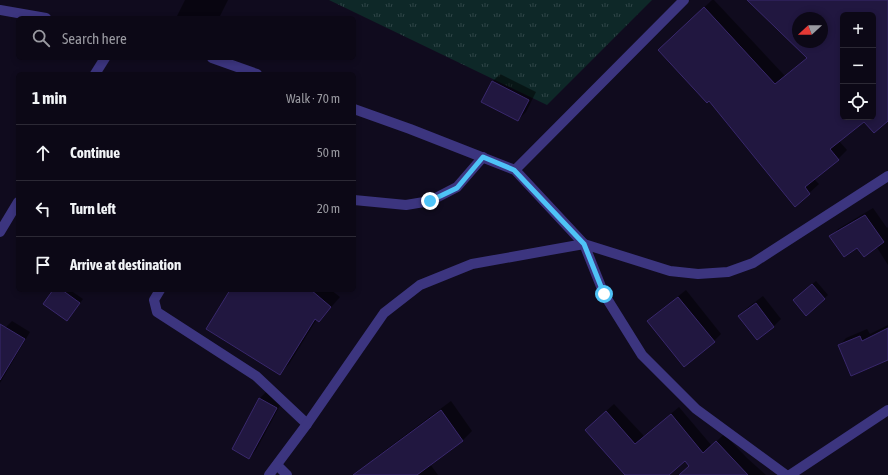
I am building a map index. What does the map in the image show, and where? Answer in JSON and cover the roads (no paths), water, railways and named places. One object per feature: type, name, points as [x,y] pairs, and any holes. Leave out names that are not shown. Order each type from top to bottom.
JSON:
[{"type":"street","points":[[514,170],[684,0]]},
{"type":"street","points":[[0,10],[34,16]]},
{"type":"street","points":[[96,72],[104,60]]},
{"type":"street","points":[[218,60],[251,72]]},
{"type":"street","points":[[356,110],[410,129],[514,170],[584,244],[604,294],[642,355],[696,410],[786,475]]},
{"type":"street","points":[[356,200],[406,206],[430,201],[457,188],[483,157]]},
{"type":"street","points":[[269,475],[307,424],[384,313],[420,286],[472,264],[584,244],[670,271],[698,274],[728,272],[753,263],[888,176]]},
{"type":"street","points":[[0,232],[16,205]]},
{"type":"street","points":[[159,292],[154,300],[157,312],[256,376],[307,424]]},
{"type":"street","points":[[790,475],[888,410]]},
{"type":"street","points":[[277,465],[287,475]]}]
